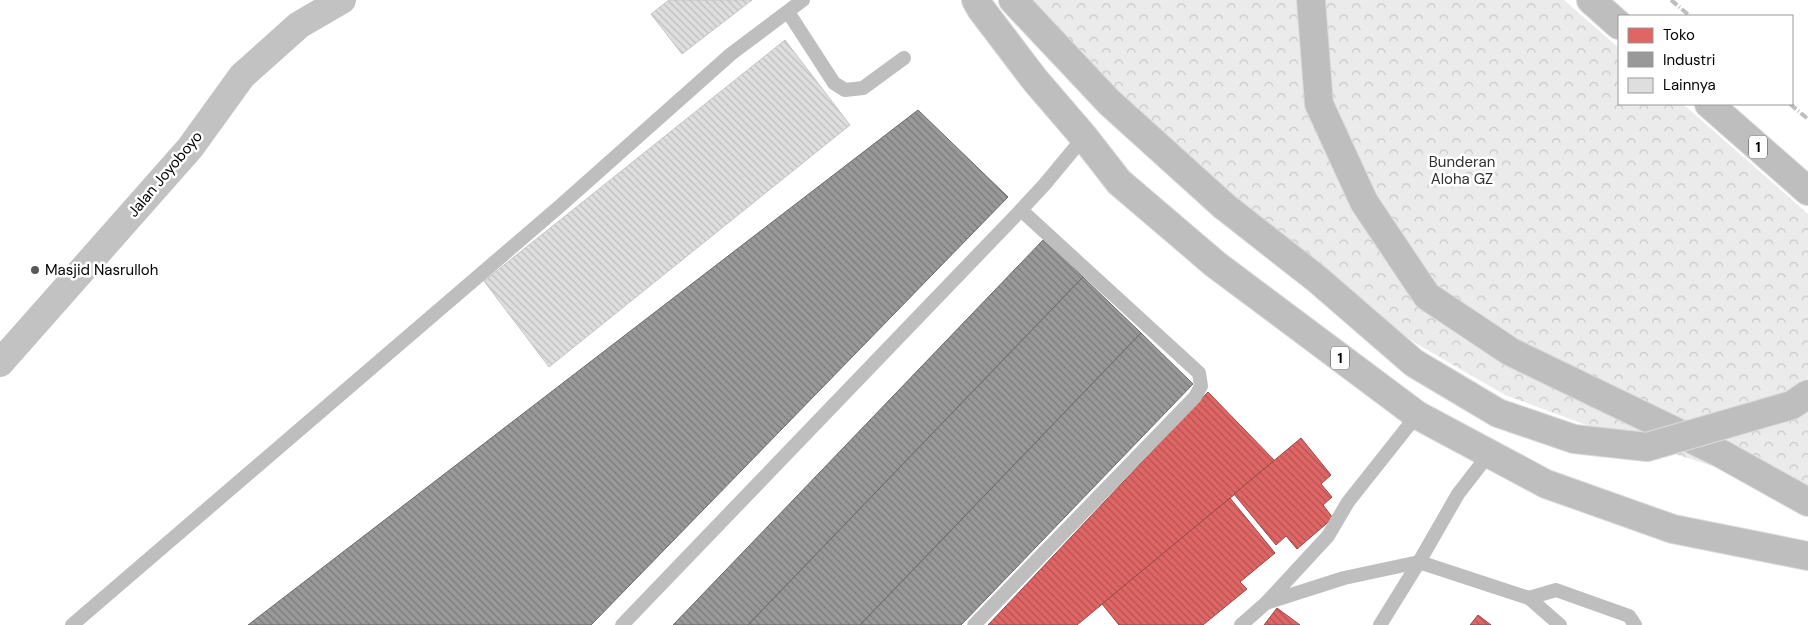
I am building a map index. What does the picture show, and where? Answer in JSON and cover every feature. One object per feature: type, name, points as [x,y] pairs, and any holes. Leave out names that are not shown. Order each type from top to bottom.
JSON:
[{"type":"highway","points":[[1013,0],[1109,102],[1224,206],[1317,279],[1414,363],[1498,413],[1574,440],[1647,447],[1792,405],[1808,394]]},
{"type":"highway","points":[[1311,0],[1319,104],[1364,202],[1427,296],[1511,352],[1720,453],[1808,502]]},
{"type":"highway","points":[[1591,0],[1618,24]]},
{"type":"highway","name":"1","points":[[976,3],[1035,80],[1084,136],[1119,182],[1215,264],[1417,415],[1546,484],[1673,529],[1808,556]]},
{"type":"highway","name":"1","points":[[1710,105],[1808,191]]},
{"type":"street","name":"Jalan Joyoboyo","points":[[0,363],[190,148],[242,76],[299,25],[342,0]]},
{"type":"lane","points":[[72,625],[560,206],[731,54],[803,0]]},
{"type":"lane","points":[[788,12],[834,83],[846,90],[863,88],[904,58]]},
{"type":"lane","points":[[622,625],[1021,210],[1084,136]]},
{"type":"lane","points":[[974,625],[1195,397],[1202,386],[1199,373],[1021,210]]},
{"type":"lane","points":[[1241,625],[1266,603],[1328,536],[1348,502],[1417,415]]},
{"type":"lane","points":[[1380,625],[1458,494],[1489,454]]},
{"type":"lane","points":[[1266,603],[1344,578],[1419,562],[1529,598],[1560,625]]},
{"type":"lane","points":[[1529,598],[1556,590],[1629,616],[1636,625]]},
{"type":"green space","name":"Bunderan Aloha GZ","points":[[1022,0],[1564,0],[1618,47],[1618,105],[1684,105],[1808,214],[1808,496],[1608,433],[1505,395],[1417,344],[1335,290],[1124,108]]},
{"type":"building: Toko","points":[[1208,392],[1275,461],[1077,625],[988,625]]},
{"type":"building: Toko","points":[[1301,438],[1331,475],[1321,484],[1332,497],[1323,505],[1333,518],[1297,549],[1286,536],[1276,545],[1234,494]]},
{"type":"building: Toko","points":[[1230,498],[1275,553],[1240,582],[1247,589],[1203,625],[1119,625],[1102,604]]},
{"type":"building: Toko","points":[[1277,608],[1300,625],[1264,625]]},
{"type":"building: Toko","points":[[1478,615],[1491,625],[1470,625]]},
{"type":"building: Industri","points":[[918,110],[1008,197],[591,625],[248,625]]},
{"type":"building: Industri","points":[[1044,239],[1083,277],[748,625],[673,625]]},
{"type":"building: Industri","points":[[1083,277],[1141,333],[860,625],[748,625]]},
{"type":"building: Industri","points":[[1141,333],[1193,384],[961,625],[860,625]]},
{"type":"building: Lainnya","points":[[669,0],[752,0],[682,54],[651,14]]},
{"type":"building: Lainnya","points":[[785,40],[850,125],[549,367],[484,281]]},
{"type":"railway","points":[[1671,0],[1689,15]]},
{"type":"railway","points":[[1791,105],[1808,119]]},
{"type":"place","name":"Masjid Nasrulloh","points":[[35,270]]}]
